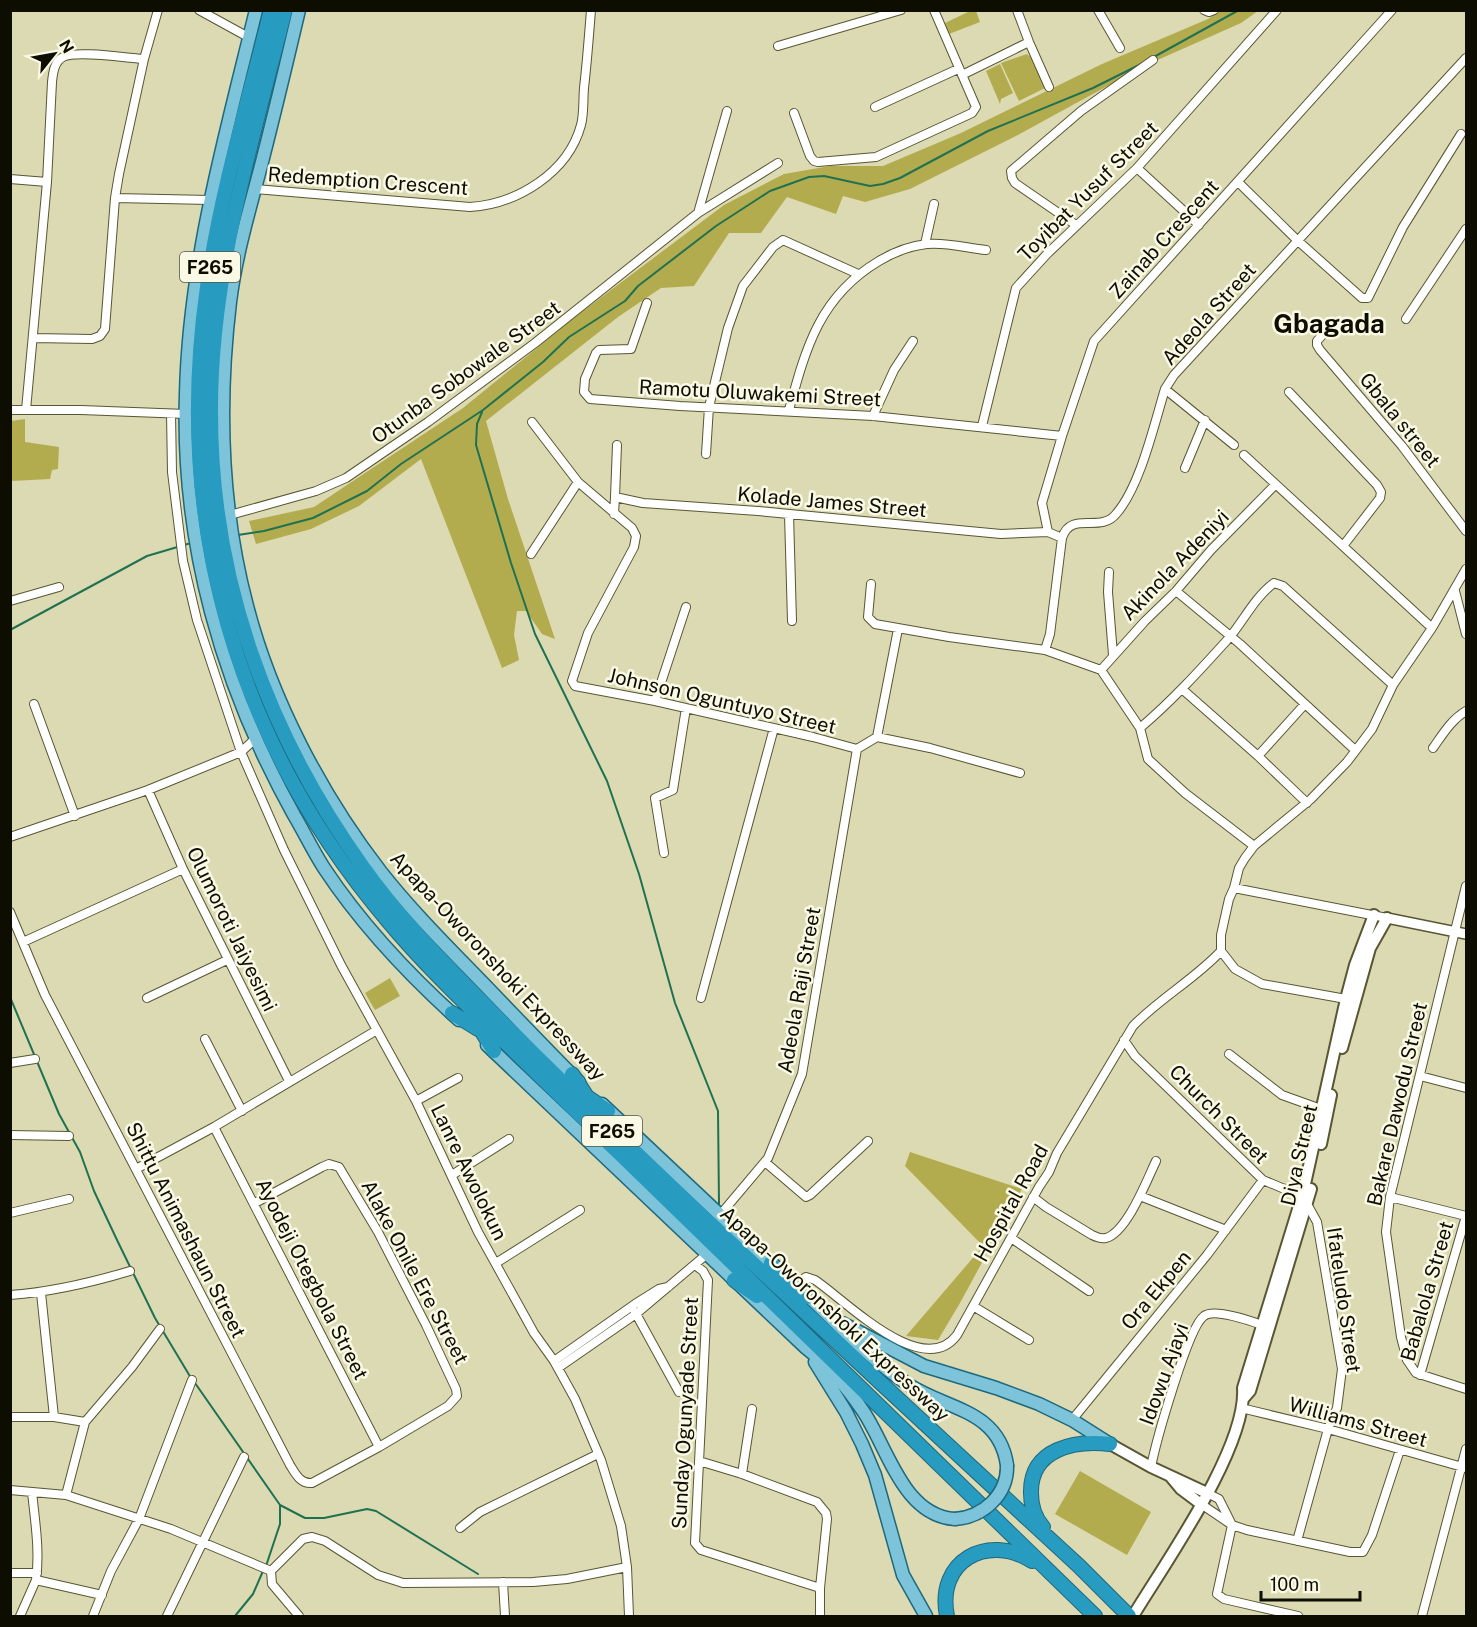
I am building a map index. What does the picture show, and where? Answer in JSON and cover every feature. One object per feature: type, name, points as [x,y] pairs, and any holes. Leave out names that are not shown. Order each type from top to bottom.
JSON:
[{"type":"highway","name":"F265","points":[[216,526],[197,438],[201,339],[206,296],[223,204],[271,10]]},
{"type":"highway","name":"F265","points":[[217,554],[211,415],[219,303],[242,183],[285,10]]},
{"type":"highway","name":"Apapa-Oworonshoki Expressway","points":[[217,554],[228,631],[265,732],[289,777],[355,880],[388,922],[464,1001],[499,1046],[1095,1617]]},
{"type":"highway","name":"Apapa-Oworonshoki Expressway","points":[[217,554],[249,652],[265,692],[303,769],[338,830],[364,869],[428,946],[804,1302],[1131,1617]]},
{"type":"highway","points":[[464,1001],[479,1030]]},
{"type":"highway","points":[[452,1013],[499,1046]]},
{"type":"highway","points":[[566,1078],[605,1115]]},
{"type":"highway","points":[[767,1269],[792,1286],[804,1302]]},
{"type":"highway","points":[[738,1275],[786,1322]]},
{"type":"highway","points":[[1079,1566],[1039,1523],[1031,1499],[1034,1474],[1046,1458],[1063,1447],[1084,1443],[1110,1444]]},
{"type":"highway","points":[[947,1617],[944,1596],[951,1576],[962,1562],[971,1556],[990,1550],[1012,1551],[1022,1555],[1067,1589]]},
{"type":"main road","points":[[216,526],[186,461],[190,335],[197,270],[210,200],[256,10]]},
{"type":"main road","name":"Apapa-Oworonshoki Expressway","points":[[299,10],[240,243],[230,301],[226,350],[224,453],[216,526],[217,554],[203,582],[220,646],[255,738],[324,867],[359,915],[452,1013],[499,1046],[707,1254],[738,1275]]},
{"type":"main road","name":"Diya Street","points":[[1131,1617],[1201,1504],[1238,1425],[1243,1388],[1303,1193],[1355,965],[1374,915]]},
{"type":"main road","name":"Diya Street","points":[[1242,1404],[1250,1391],[1307,1204],[1333,1083],[1354,1001],[1370,948],[1387,918]]},
{"type":"main road","name":"Apapa-Oworonshoki Expressway","points":[[605,1115],[720,1215],[767,1269]]},
{"type":"main road","name":"Apapa-Oworonshoki Expressway","points":[[804,1302],[825,1313]]},
{"type":"main road","points":[[825,1313],[924,1366],[996,1388],[1072,1420],[1150,1467],[1188,1482],[1207,1493]]},
{"type":"main road","points":[[805,1347],[821,1359],[851,1393],[880,1439],[910,1496],[938,1517],[954,1519],[975,1514],[993,1502],[1005,1483],[1007,1465],[996,1435],[982,1420],[911,1386],[877,1362],[825,1313]]},
{"type":"main road","name":"Apapa-Oworonshoki Expressway","points":[[786,1322],[805,1347]]},
{"type":"main road","points":[[805,1347],[846,1412],[862,1444],[875,1475],[903,1575],[926,1617]]},
{"type":"main road","points":[[1188,1482],[1198,1482],[1221,1465]]},
{"type":"main road","points":[[1169,1474],[1181,1489],[1201,1504]]},
{"type":"street","points":[[33,338],[92,339],[103,333],[107,322],[115,198],[144,59],[158,10]]},
{"type":"street","points":[[199,10],[249,38]]},
{"type":"street","name":"Redemption Crescent","points":[[255,189],[470,207],[489,206],[502,202],[531,187],[560,163],[582,124],[591,10]]},
{"type":"street","points":[[778,46],[901,10]]},
{"type":"street","points":[[794,113],[813,161],[876,157],[972,113],[976,107],[934,10]]},
{"type":"street","points":[[1017,10],[1049,87]]},
{"type":"street","points":[[1098,10],[1120,48]]},
{"type":"street","points":[[1204,10],[1214,10]]},
{"type":"street","name":"Toyibat Yusuf Street","points":[[982,426],[1016,288],[1029,271],[1137,168],[1277,10]]},
{"type":"street","name":"Zainab Crescent","points":[[1048,532],[1042,503],[1094,341],[1392,10]]},
{"type":"street","points":[[875,107],[1029,42]]},
{"type":"street","points":[[26,410],[47,182],[51,82],[54,67],[63,57],[76,54],[144,59]]},
{"type":"street","name":"Adeola Street","points":[[1062,538],[1065,530],[1075,524],[1104,523],[1113,518],[1128,500],[1165,389],[1174,375],[1467,58]]},
{"type":"street","points":[[1076,225],[1016,183],[1011,171],[1081,111],[1153,60]]},
{"type":"street","points":[[698,213],[727,111]]},
{"type":"street","points":[[1238,182],[1297,240],[1362,298],[1368,298],[1403,228],[1461,134]]},
{"type":"street","name":"Otunba Sobowale Street","points":[[216,526],[316,491],[346,478],[428,422],[535,343],[698,213],[778,163]]},
{"type":"street","points":[[1137,168],[1199,225]]},
{"type":"street","points":[[10,179],[47,182]]},
{"type":"street","points":[[115,198],[210,200]]},
{"type":"street","points":[[925,244],[934,204]]},
{"type":"street","points":[[1406,319],[1467,229]]},
{"type":"street","points":[[706,454],[709,407],[728,328],[743,286],[777,242],[783,240],[858,274]]},
{"type":"street","points":[[789,410],[811,340],[827,309],[858,274],[898,250],[925,244],[986,250]]},
{"type":"street","name":"Ramotu Oluwakemi Street","points":[[646,303],[631,349],[596,352],[585,379],[584,392],[590,399],[873,416],[1062,436]]},
{"type":"street","name":"Gbala street","points":[[1326,330],[1317,341],[1320,350],[1402,446],[1467,531]]},
{"type":"street","points":[[873,416],[894,370],[913,341]]},
{"type":"street","points":[[1165,389],[1234,445]]},
{"type":"street","points":[[1289,392],[1381,492],[1380,498],[1343,546]]},
{"type":"street","points":[[10,410],[186,414]]},
{"type":"street","name":"Lanre Awolokun","points":[[171,414],[172,472],[183,558],[197,620],[241,752],[265,810],[304,892],[341,965],[416,1101],[478,1232],[534,1334],[556,1364],[575,1399],[598,1454],[621,1526],[627,1568],[629,1617]]},
{"type":"street","points":[[1185,468],[1205,420]]},
{"type":"street","points":[[532,423],[578,482],[614,514]]},
{"type":"street","points":[[614,514],[618,445]]},
{"type":"street","points":[[1244,455],[1432,628]]},
{"type":"street","points":[[531,554],[578,482]]},
{"type":"street","name":"Akinola Adeniyi","points":[[1101,670],[1176,591],[1211,550],[1275,485]]},
{"type":"street","name":"Kolade James Street","points":[[615,497],[643,503],[1000,534],[1048,532],[1062,538]]},
{"type":"street","name":"Johnson Oguntuyo Street","points":[[614,514],[632,528],[636,536],[634,547],[588,633],[572,681],[575,686],[655,701],[857,749]]},
{"type":"street","points":[[789,514],[792,621]]},
{"type":"street","points":[[1045,650],[1050,634],[1062,538]]},
{"type":"street","points":[[1346,999],[1262,984],[1235,969],[1221,951],[1221,935],[1229,899],[1239,868],[1254,846],[1307,803],[1335,776],[1372,729],[1393,685],[1460,586],[1467,570]]},
{"type":"street","points":[[1109,572],[1108,592],[1113,655]]},
{"type":"street","points":[[1140,728],[1182,689],[1274,583],[1283,586],[1393,685]]},
{"type":"street","points":[[871,584],[868,617],[875,624],[1045,650],[1101,670],[1140,728],[1148,759],[1185,794],[1254,846]]},
{"type":"street","points":[[1460,586],[1467,634]]},
{"type":"street","points":[[10,601],[59,587]]},
{"type":"street","points":[[1176,591],[1230,636],[1355,750]]},
{"type":"street","points":[[655,701],[686,607]]},
{"type":"street","points":[[877,737],[898,629]]},
{"type":"street","points":[[1182,689],[1307,803]]},
{"type":"street","points":[[34,704],[75,816]]},
{"type":"street","points":[[1258,756],[1305,704]]},
{"type":"street","points":[[664,853],[655,798],[673,790],[686,708]]},
{"type":"street","points":[[1433,748],[1458,716],[1467,711]]},
{"type":"street","points":[[701,998],[774,728]]},
{"type":"street","points":[[857,749],[877,737],[930,747],[1020,773]]},
{"type":"street","points":[[10,837],[148,790],[241,752],[255,738]]},
{"type":"street","name":"Adeola Raji Street","points":[[720,1215],[765,1162],[802,1074],[857,749]]},
{"type":"street","name":"Olumoroti Jaiyesimi","points":[[148,790],[227,960],[289,1081]]},
{"type":"street","points":[[23,942],[183,869]]},
{"type":"street","name":"Bakare Dawodu Street","points":[[1420,1375],[1407,1360],[1401,1337],[1386,1232],[1390,1197],[1454,931],[1467,886]]},
{"type":"street","points":[[1234,888],[1467,934]]},
{"type":"street","name":"Shittu Animashaun Street","points":[[10,912],[45,995],[296,1474],[306,1483],[312,1483],[379,1447]]},
{"type":"street","name":"Hospital Road","points":[[792,1286],[807,1277],[815,1280],[876,1327],[908,1344],[925,1348],[943,1348],[952,1342],[1049,1172],[1057,1153],[1133,1026],[1221,951]]},
{"type":"street","points":[[147,998],[227,960]]},
{"type":"street","points":[[136,1170],[242,1111],[377,1030]]},
{"type":"street","points":[[205,1039],[242,1111]]},
{"type":"street","name":"Church Street","points":[[1124,1040],[1136,1056],[1263,1180],[1303,1193]]},
{"type":"street","points":[[1229,1054],[1282,1095],[1321,1109]]},
{"type":"street","points":[[10,1063],[35,1059]]},
{"type":"street","points":[[1420,1077],[1467,1088]]},
{"type":"street","points":[[416,1101],[458,1078]]},
{"type":"street","name":"Ayodeji Otegbola Street","points":[[214,1127],[379,1447]]},
{"type":"street","points":[[10,1135],[69,1136]]},
{"type":"street","points":[[452,1175],[508,1139]]},
{"type":"street","points":[[765,1162],[806,1197],[868,1141]]},
{"type":"street","points":[[1033,1197],[1099,1238],[1107,1238],[1118,1230],[1140,1196],[1156,1161]]},
{"type":"street","name":"Alake Onile Ere Street","points":[[255,1203],[322,1167],[329,1164],[339,1167],[378,1232],[426,1325],[453,1382],[457,1396],[448,1406],[379,1447]]},
{"type":"street","name":"Ora Ekpen","points":[[1072,1420],[1226,1230],[1263,1180]]},
{"type":"street","points":[[1140,1196],[1226,1230]]},
{"type":"street","points":[[1390,1197],[1466,1216]]},
{"type":"street","points":[[10,1213],[69,1199]]},
{"type":"street","name":"Ifateludo Street","points":[[1297,1541],[1328,1429],[1337,1407],[1342,1369],[1317,1222],[1307,1204]]},
{"type":"street","points":[[496,1263],[580,1210]]},
{"type":"street","name":"Babalola Street","points":[[1420,1375],[1466,1216]]},
{"type":"street","points":[[1011,1238],[1089,1291]]},
{"type":"street","points":[[556,1364],[636,1314],[707,1254]]},
{"type":"street","name":"Sunday Ogunyade Street","points":[[695,1265],[703,1271],[708,1280],[695,1543],[697,1547],[820,1588]]},
{"type":"street","points":[[10,1295],[41,1293],[83,1285],[130,1271]]},
{"type":"street","points":[[556,1364],[631,1306],[659,1289],[668,1287]]},
{"type":"street","points":[[41,1293],[54,1417]]},
{"type":"street","points":[[631,1306],[679,1392]]},
{"type":"street","points":[[973,1306],[1029,1340]]},
{"type":"street","name":"Idowu Ajayi","points":[[1150,1467],[1187,1346],[1199,1321],[1204,1315],[1216,1313],[1262,1325]]},
{"type":"street","points":[[66,1495],[85,1422],[160,1329]]},
{"type":"street","points":[[1420,1375],[1467,1389]]},
{"type":"street","points":[[93,1617],[111,1571],[139,1518],[192,1380]]},
{"type":"street","name":"Williams Street","points":[[1242,1404],[1464,1467]]},
{"type":"street","points":[[742,1474],[752,1409]]},
{"type":"street","points":[[10,1416],[54,1417],[85,1422]]},
{"type":"street","points":[[1422,1617],[1467,1449]]},
{"type":"street","points":[[1201,1504],[1232,1525],[1350,1552],[1363,1552],[1372,1535],[1400,1450]]},
{"type":"street","points":[[460,1528],[480,1512],[598,1454]]},
{"type":"street","points":[[167,1617],[244,1457]]},
{"type":"street","points":[[699,1461],[742,1474],[822,1507],[827,1519],[820,1588],[820,1617]]},
{"type":"street","points":[[10,1490],[66,1495],[204,1541],[265,1568],[272,1584],[299,1617]]},
{"type":"street","points":[[21,1617],[36,1576],[32,1492]]},
{"type":"street","points":[[1207,1493],[1219,1499],[1232,1525],[1217,1594],[1224,1599],[1298,1617]]},
{"type":"street","points":[[265,1568],[303,1539],[312,1537],[325,1541],[378,1575],[403,1583],[567,1579],[627,1568]]},
{"type":"street","points":[[10,1573],[36,1576],[102,1595]]},
{"type":"street","points":[[503,1582],[505,1617]]},
{"type":"shaded area","points":[[970,11],[976,11],[980,22],[949,34],[945,23]]},
{"type":"shaded area","points":[[1220,11],[1258,11],[1241,23],[1144,66],[1014,137],[910,189],[865,202],[843,196],[836,214],[787,197],[761,233],[729,233],[694,286],[661,288],[618,317],[486,421],[508,499],[555,639],[542,634],[526,611],[517,611],[514,635],[519,660],[502,668],[421,459],[359,506],[311,529],[256,544],[249,521],[314,507],[463,408],[575,317],[724,205],[784,174],[830,166],[883,166],[961,133],[1102,64],[1208,19]]},
{"type":"shaded area","points":[[1027,54],[1034,60],[1047,87],[1019,101],[1001,63]]},
{"type":"shaded area","points":[[1000,64],[1013,93],[1001,99],[1000,104],[986,71]]},
{"type":"shaded area","points":[[25,419],[25,442],[59,447],[58,469],[52,470],[50,479],[11,481],[11,421]]},
{"type":"shaded area","points":[[390,978],[400,996],[375,1010],[365,993]]},
{"type":"shaded area","points":[[910,1152],[1022,1189],[938,1340],[906,1336],[983,1246],[905,1166]]},
{"type":"shaded area","points":[[1080,1471],[1151,1512],[1127,1555],[1055,1514]]},
{"type":"waterway","points":[[1152,58],[1239,10]]},
{"type":"waterway","points":[[238,535],[264,531],[313,518],[367,491],[401,464],[483,410],[543,362],[569,337],[625,301],[638,286],[716,226],[770,191],[809,177],[824,176],[870,186],[883,184],[900,178],[988,131],[1093,88],[1145,62]]},
{"type":"waterway","points":[[482,412],[477,424],[476,445],[511,563],[535,634],[607,781],[639,874],[675,1003],[718,1111],[719,1204]]},
{"type":"waterway","points":[[10,630],[147,556],[191,543]]},
{"type":"waterway","points":[[10,997],[59,1114],[80,1152],[94,1191],[117,1240],[155,1318],[191,1378]]},
{"type":"waterway","points":[[195,1383],[280,1505],[305,1518],[324,1518],[367,1509],[376,1511],[478,1574]]},
{"type":"waterway","points":[[266,1566],[280,1524],[280,1505]]},
{"type":"waterway","points":[[235,1616],[253,1594],[263,1571]]},
{"type":"district","name":"Gbagada","points":[[1329,323]]}]
